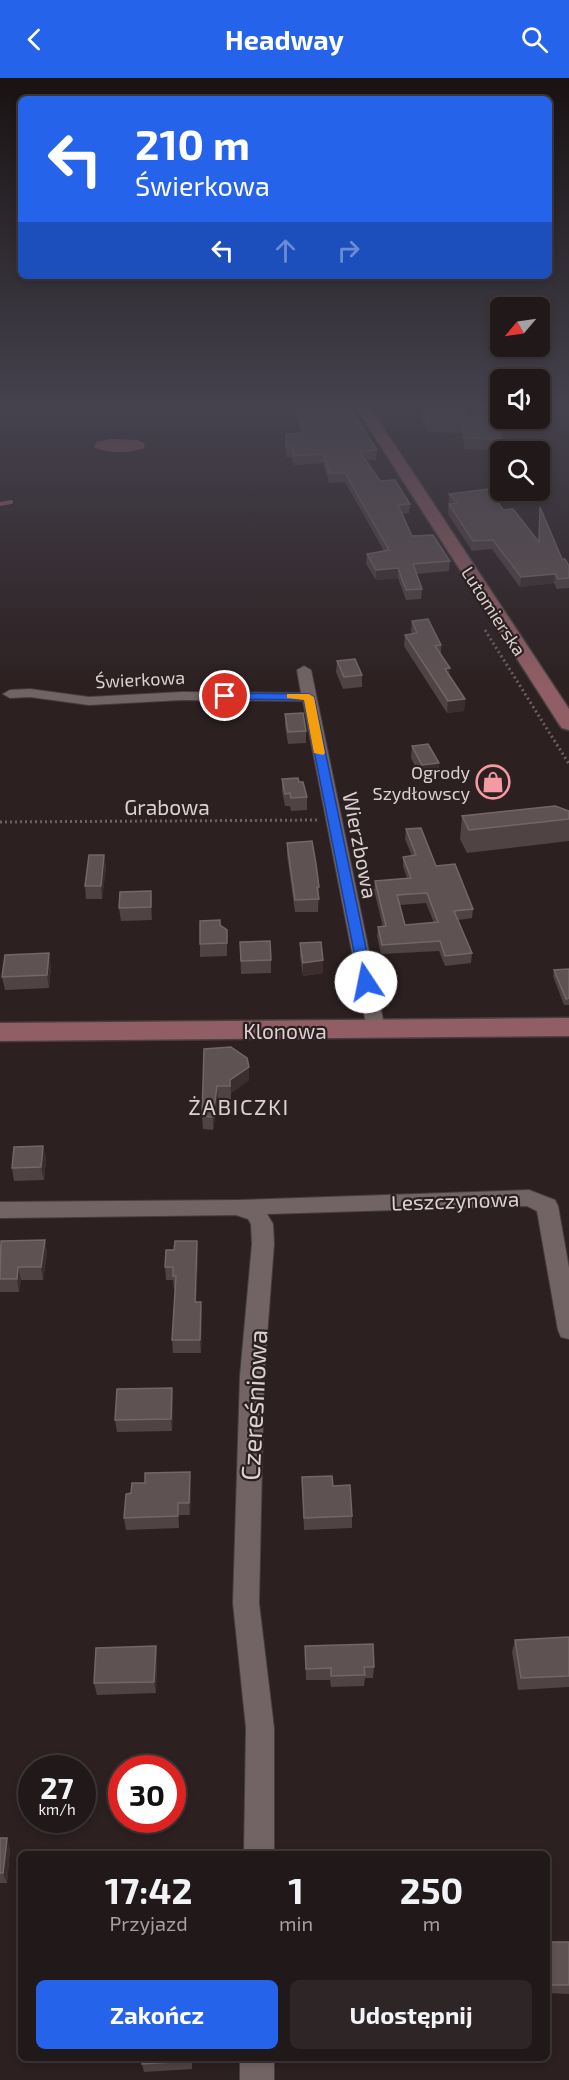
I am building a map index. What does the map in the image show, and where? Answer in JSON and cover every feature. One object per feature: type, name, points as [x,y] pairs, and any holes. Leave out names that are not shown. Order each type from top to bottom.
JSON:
[{"type":"main road","name":"Lutomierska","points":[[423,499],[569,724]]},
{"type":"main road","name":"Klonowa","points":[[0,1032],[569,1027]]},
{"type":"street","name":"Wierzbowa","points":[[304,670],[376,1029]]},
{"type":"street","name":"Świerkowa","points":[[10,694],[30,693],[89,701],[182,696],[309,697]]},
{"type":"street","name":"Leszczynowa","points":[[236,1207],[529,1198],[547,1206],[569,1330]]},
{"type":"street","points":[[0,1210],[236,1207]]},
{"type":"street","name":"Czereśniowa","points":[[236,1207],[256,1213],[262,1224],[263,1244],[252,1376],[246,1603],[260,1728],[259,1851]]},
{"type":"street","points":[[257,2061],[257,2080]]},
{"type":"path","name":"Grabowa","points":[[0,822],[333,820]]},
{"type":"building","points":[[360,499],[407,499],[410,504],[398,505],[412,536],[433,535],[450,561],[413,564],[422,589],[406,590],[398,568],[376,570],[367,554],[389,550]]},
{"type":"building","points":[[454,499],[497,501],[503,510],[513,509],[539,542],[540,507],[562,559],[565,559],[569,566],[569,578],[558,579],[555,574],[521,577],[493,540],[473,541],[449,504],[458,503]]},
{"type":"building","points":[[428,619],[441,645],[435,646],[450,668],[445,669],[465,699],[448,701],[405,635],[417,633],[412,621]]},
{"type":"building","points":[[355,659],[362,675],[344,677],[337,661]]},
{"type":"building","points":[[303,713],[306,731],[288,732],[285,714]]},
{"type":"building","points":[[428,744],[439,763],[422,765],[412,746]]},
{"type":"building","points":[[298,778],[299,782],[303,782],[307,797],[291,798],[290,793],[285,794],[282,779]]},
{"type":"building","points":[[555,806],[569,811],[569,819],[469,830],[462,816]]},
{"type":"building","points":[[421,828],[436,866],[455,864],[473,909],[454,911],[472,953],[445,956],[440,941],[382,945],[378,927],[386,926],[375,881],[411,878],[403,857],[416,855],[406,829]],"holes":[[[427,893],[438,922],[405,925],[397,895]]]},
{"type":"building","points":[[312,841],[319,899],[295,900],[287,843]]},
{"type":"building","points":[[89,855],[104,855],[101,886],[85,886]]},
{"type":"building","points":[[151,891],[151,907],[119,908],[120,892]]},
{"type":"building","points":[[220,920],[220,925],[227,930],[227,943],[200,944],[200,921]]},
{"type":"building","points":[[270,941],[271,960],[241,961],[240,942]]},
{"type":"building","points":[[321,942],[323,960],[303,963],[300,943]]},
{"type":"building","points":[[49,953],[47,975],[2,977],[5,955]]},
{"type":"building","points":[[569,969],[569,998],[566,999],[554,970]]},
{"type":"building","points":[[231,1047],[247,1058],[249,1067],[230,1080],[230,1086],[217,1086],[213,1117],[202,1116],[204,1049]]},
{"type":"building","points":[[43,1146],[41,1167],[12,1168],[14,1147]]},
{"type":"building","points":[[45,1240],[41,1267],[18,1267],[17,1279],[0,1279],[1,1241]]},
{"type":"building","points":[[175,1241],[197,1241],[195,1302],[201,1302],[200,1340],[172,1340],[176,1276],[173,1276],[173,1267],[165,1267],[166,1250],[174,1250]]},
{"type":"building","points":[[172,1388],[171,1419],[115,1420],[117,1389]]},
{"type":"building","points":[[190,1472],[189,1503],[178,1503],[178,1516],[124,1518],[126,1494],[131,1493],[132,1483],[145,1483],[145,1473]]},
{"type":"building","points":[[332,1476],[333,1486],[350,1485],[352,1516],[304,1518],[302,1477]]},
{"type":"building","points":[[569,1637],[569,1676],[521,1678],[515,1640]]},
{"type":"building","points":[[373,1644],[374,1667],[364,1667],[365,1675],[331,1676],[331,1668],[306,1669],[305,1646]]},
{"type":"building","points":[[156,1646],[154,1682],[94,1683],[96,1648]]},
{"type":"building","points":[[0,1838],[7,1838],[3,1873],[0,1873]]},
{"type":"building","points":[[550,1942],[569,1942],[569,1985],[550,1985]]},
{"type":"building","points":[[142,2061],[190,2061],[142,2064]]},
{"type":"waterway","points":[[0,504],[11,502]]},
{"type":"slow traffic","points":[[291,696],[309,697],[320,753]]},
{"type":"place","name":"Ogrody Szydłowscy","points":[[493,782]]},
{"type":"district","name":"ŻABICZKI","points":[[239,1106]]},
{"type":"route","points":[[225,696],[309,697],[366,982]]}]
